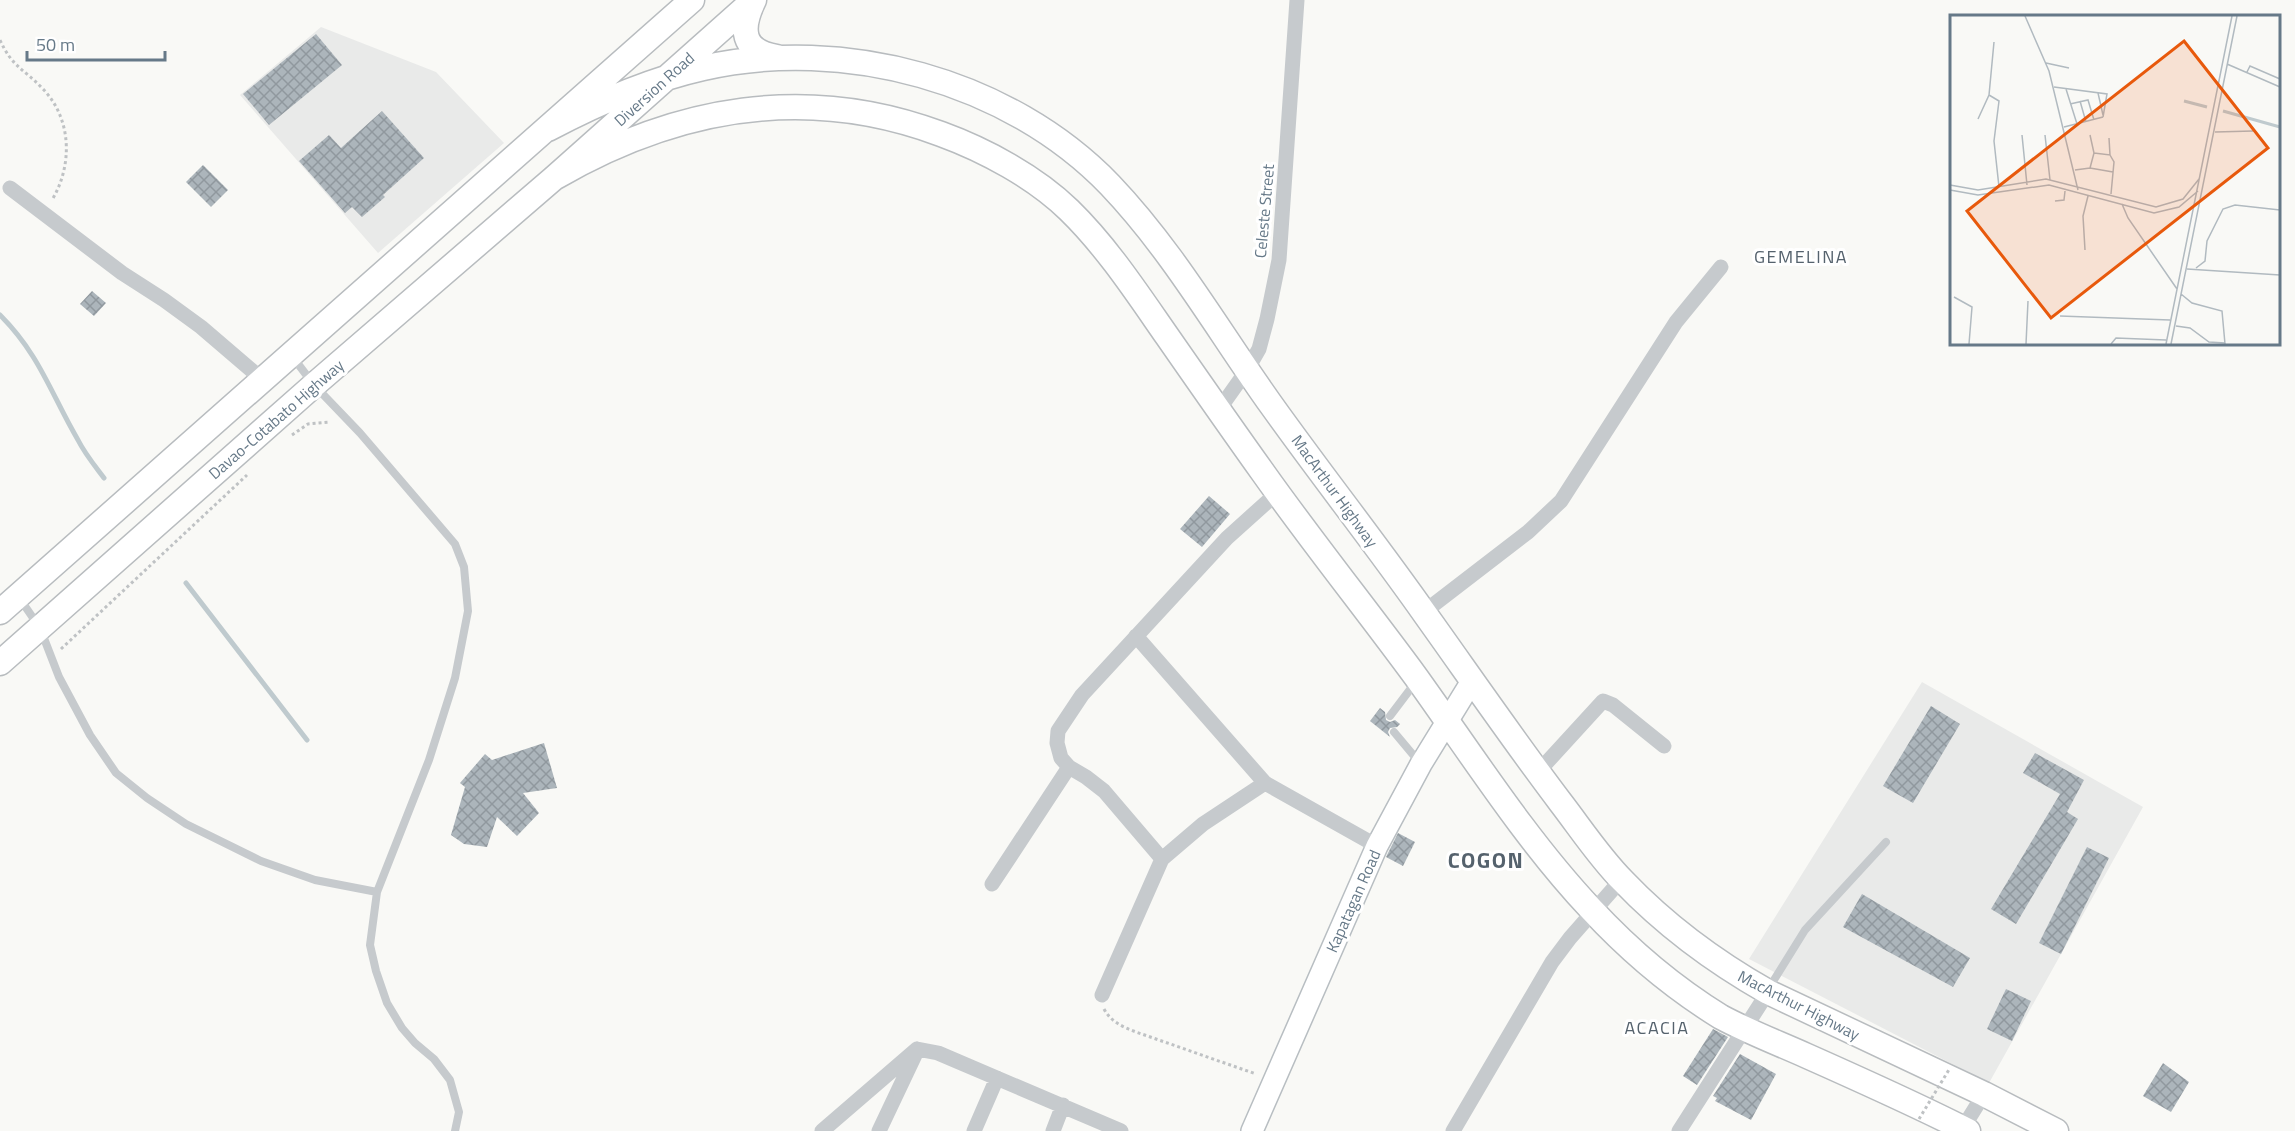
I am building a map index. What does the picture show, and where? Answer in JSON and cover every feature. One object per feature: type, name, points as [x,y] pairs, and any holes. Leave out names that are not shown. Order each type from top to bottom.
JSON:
[{"type":"highway","points":[[9,604],[692,0]]},
{"type":"highway","points":[[754,0],[745,28],[749,43],[761,54],[783,58]]},
{"type":"highway","name":"Diversion Road","points":[[554,178],[754,0]]},
{"type":"highway","name":"MacArthur Highway","points":[[548,129],[600,103],[667,78],[721,65],[783,58],[853,62],[918,75],[987,100],[1050,136],[1090,166],[1145,226],[1538,772],[1621,880],[1700,949],[1735,973],[1768,992],[1984,1094],[2056,1131]]},
{"type":"highway","points":[[554,178],[586,160],[668,126],[730,111],[766,107],[817,107],[857,111],[925,128],[999,159],[1067,207],[1133,286],[1277,493],[1418,680],[1543,852],[1593,911],[1671,982],[1711,1010],[1744,1029],[1964,1130]]},
{"type":"highway","name":"Davao-Cotabato Highway","points":[[0,663],[314,385],[554,178]]},
{"type":"main road","name":"Kapatagan Road","points":[[1252,1131],[1377,846],[1421,764],[1472,681]]},
{"type":"street","name":"Celeste Street","points":[[1218,411],[1259,349],[1268,319],[1279,260],[1297,0]]},
{"type":"street","points":[[10,188],[122,273],[201,327],[263,380]]},
{"type":"street","points":[[1424,612],[1528,532],[1561,501],[1676,322],[1721,267]]},
{"type":"street","points":[[1162,859],[1104,791],[1069,767],[1061,758],[1057,743],[1058,731],[1082,695],[1136,636],[1227,538],[1277,493]]},
{"type":"street","points":[[1136,636],[1265,783],[1377,846]]},
{"type":"street","points":[[1538,772],[1603,701],[1612,705],[1664,746]]},
{"type":"street","points":[[992,884],[1069,767]]},
{"type":"street","points":[[1102,995],[1162,859],[1203,824],[1265,783]]},
{"type":"street","points":[[1453,1131],[1552,962],[1621,880]]},
{"type":"street","points":[[1679,1131],[1768,992]]},
{"type":"street","points":[[917,1049],[939,1053],[1121,1131]]},
{"type":"street","points":[[822,1131],[917,1049]]},
{"type":"street","points":[[879,1131],[917,1049]]},
{"type":"street","points":[[974,1131],[997,1078]]},
{"type":"street","points":[[1964,1130],[1984,1094]]},
{"type":"street","points":[[1053,1131],[1063,1105]]},
{"type":"lane","points":[[291,355],[314,385],[455,544],[464,567],[468,611],[455,678],[429,760],[377,892],[370,945],[387,1003],[402,1028],[434,1059],[450,1080],[459,1112],[455,1131]]},
{"type":"lane","points":[[9,604],[40,628],[51,658],[90,735],[117,773],[147,798],[186,824],[261,861],[315,880],[377,892]]},
{"type":"lane","points":[[1390,716],[1418,680]]},
{"type":"lane","points":[[1394,732],[1421,764]]},
{"type":"lane","points":[[1768,992],[1805,930],[1886,843]]},
{"type":"path","points":[[0,40],[18,69],[42,88],[58,107],[66,139],[66,168],[58,190],[44,214]]},
{"type":"path","points":[[286,439],[308,424],[348,421]]},
{"type":"path","points":[[51,658],[250,472]]},
{"type":"path","points":[[1102,995],[1102,1005],[1118,1024],[1274,1081]]},
{"type":"path","points":[[1919,1119],[1950,1068]]},
{"type":"shaded area","points":[[321,27],[436,72],[504,143],[378,253],[240,95]]},
{"type":"shaded area","points":[[1922,682],[2143,807],[1989,1083],[1749,959]]},
{"type":"building","points":[[316,34],[342,65],[269,125],[243,94]]},
{"type":"building","points":[[382,111],[424,158],[362,217],[352,207],[345,213],[299,161],[329,135],[341,148]]},
{"type":"building","points":[[203,165],[228,190],[211,207],[186,182]]},
{"type":"building","points":[[92,291],[106,303],[94,316],[80,304]]},
{"type":"building","points":[[1209,496],[1230,514],[1202,547],[1180,529]]},
{"type":"building","points":[[1931,706],[1960,724],[1913,803],[1883,786]]},
{"type":"building","points":[[1380,708],[1385,712],[1386,720],[1390,722],[1395,720],[1400,724],[1390,728],[1388,732],[1390,737],[1370,721]]},
{"type":"building","points":[[544,743],[557,788],[523,793],[539,813],[517,836],[497,817],[487,847],[464,844],[451,835],[465,787],[460,783],[485,754],[492,760]]},
{"type":"building","points":[[2035,753],[2084,780],[2067,812],[2078,819],[2016,924],[1991,909],[2060,794],[2023,773]]},
{"type":"building","points":[[1398,833],[1415,842],[1403,866],[1386,857]]},
{"type":"building","points":[[2087,847],[2109,858],[2061,954],[2039,943]]},
{"type":"building","points":[[1862,894],[1970,958],[1953,987],[1843,927]]},
{"type":"building","points":[[2006,989],[2031,1001],[2012,1041],[1987,1029]]},
{"type":"building","points":[[1713,1029],[1728,1037],[1697,1085],[1683,1076]]},
{"type":"building","points":[[1740,1054],[1776,1074],[1751,1120],[1715,1101],[1717,1098],[1713,1096]]},
{"type":"building","points":[[2163,1063],[2189,1082],[2171,1112],[2143,1096]]},
{"type":"waterway","points":[[0,315],[14,330],[35,360],[81,445],[104,478]]},
{"type":"waterway","points":[[186,583],[307,740]]},
{"type":"district","name":"GEMELINA","points":[[1801,256]]},
{"type":"district","name":"COGON","points":[[1486,860]]},
{"type":"district","name":"ACACIA","points":[[1657,1027]]}]
